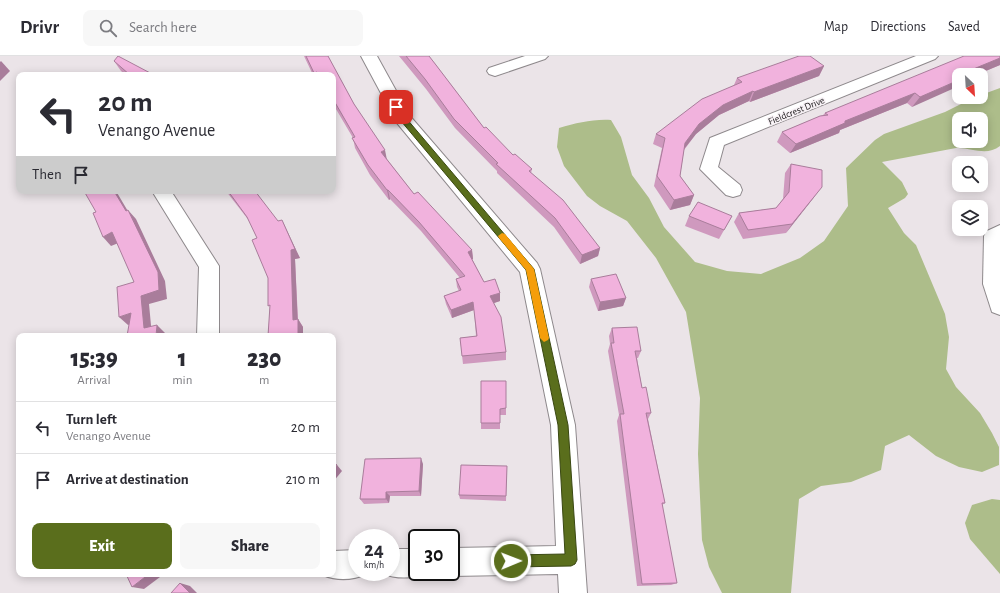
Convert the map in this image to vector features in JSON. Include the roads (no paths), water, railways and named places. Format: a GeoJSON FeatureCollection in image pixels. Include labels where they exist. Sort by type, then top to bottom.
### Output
{"type":"FeatureCollection","features":[{"type":"Feature","properties":{"kind":"street"},"geometry":{"type":"LineString","coordinates":[[369,56],[403,119],[530,269],[563,425],[573,593]]}},
{"type":"Feature","properties":{"kind":"street"},"geometry":{"type":"LineString","coordinates":[[495,71],[540,56]]}},
{"type":"Feature","properties":{"kind":"street","name":"Fieldcrest Drive"},"geometry":{"type":"LineString","coordinates":[[733,190],[709,169],[716,142],[930,56]]}},
{"type":"Feature","properties":{"kind":"street"},"geometry":{"type":"LineString","coordinates":[[163,194],[209,266],[208,333]]}},
{"type":"Feature","properties":{"kind":"street"},"geometry":{"type":"LineString","coordinates":[[1000,232],[994,236],[994,284],[1000,306]]}},
{"type":"Feature","properties":{"kind":"street"},"geometry":{"type":"LineString","coordinates":[[460,562],[571,560]]}},
{"type":"Feature","properties":{"kind":"street"},"geometry":{"type":"LineString","coordinates":[[336,565],[348,564]]}}]}
